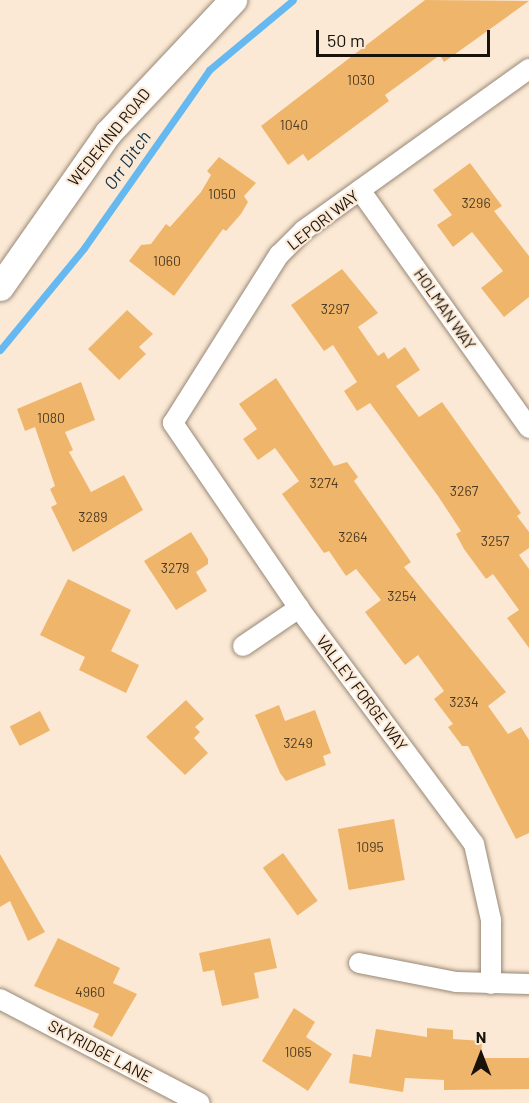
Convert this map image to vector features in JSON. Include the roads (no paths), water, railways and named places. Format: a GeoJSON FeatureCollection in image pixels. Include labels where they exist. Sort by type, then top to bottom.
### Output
{"type":"FeatureCollection","features":[{"type":"Feature","properties":{"kind":"street","name":"WEDEKIND ROAD"},"geometry":{"type":"LineString","coordinates":[[0,286],[108,133],[233,0]]}},
{"type":"Feature","properties":{"kind":"street","name":"LEPORI WAY"},"geometry":{"type":"LineString","coordinates":[[173,423],[279,255],[360,190],[529,69]]}},
{"type":"Feature","properties":{"kind":"street","name":"HOLMAN WAY"},"geometry":{"type":"LineString","coordinates":[[360,190],[529,428]]}},
{"type":"Feature","properties":{"kind":"street","name":"VALLEY FORGE WAY"},"geometry":{"type":"LineString","coordinates":[[173,423],[299,608],[474,844],[490,911],[491,984]]}},
{"type":"Feature","properties":{"kind":"street"},"geometry":{"type":"LineString","coordinates":[[243,646],[299,608]]}},
{"type":"Feature","properties":{"kind":"street"},"geometry":{"type":"LineString","coordinates":[[359,963],[405,975],[491,984],[529,984]]}},
{"type":"Feature","properties":{"kind":"street","name":"SKYRIDGE LANE"},"geometry":{"type":"LineString","coordinates":[[0,999],[200,1103]]}},
{"type":"Feature","properties":{"kind":"waterway","name":"Orr Ditch"},"geometry":{"type":"LineString","coordinates":[[0,350],[84,248],[209,70],[293,0]]}}]}
